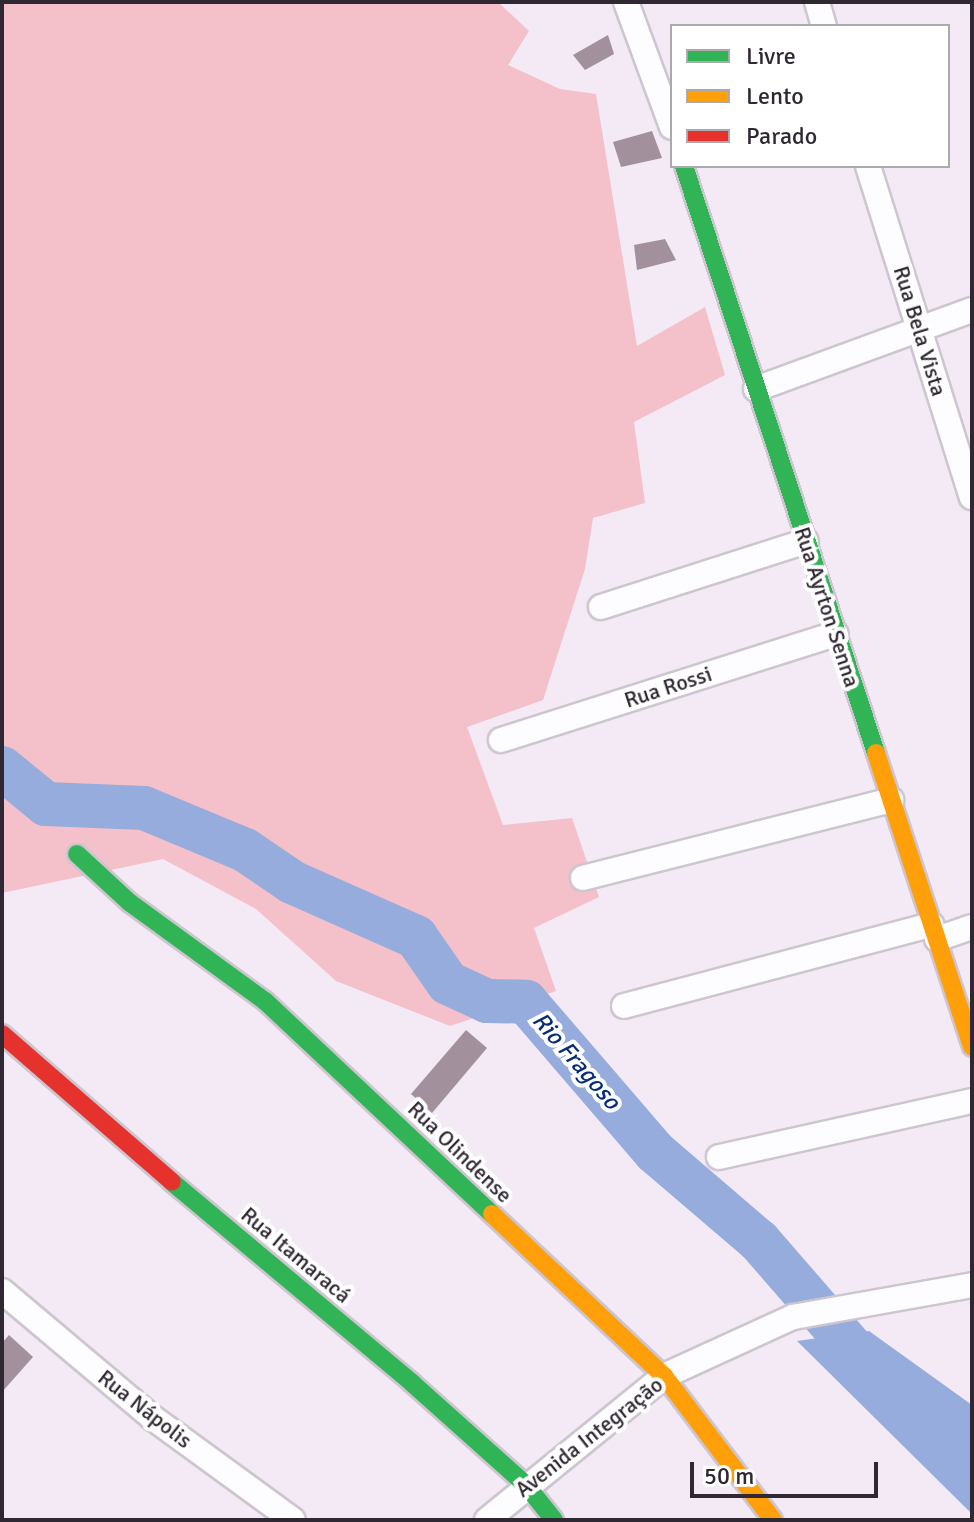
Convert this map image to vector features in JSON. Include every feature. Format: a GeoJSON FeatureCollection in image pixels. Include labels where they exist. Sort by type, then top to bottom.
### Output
{"type":"FeatureCollection","features":[{"type":"Feature","properties":{"kind":"street"},"geometry":{"type":"LineString","coordinates":[[626,2],[670,122]]}},
{"type":"Feature","properties":{"kind":"street"},"geometry":{"type":"LineString","coordinates":[[817,2],[823,24]]}},
{"type":"Feature","properties":{"kind":"street","name":"Rua Ayrton Senna"},"geometry":{"type":"LineString","coordinates":[[685,168],[972,1047]]}},
{"type":"Feature","properties":{"kind":"street","name":"Rua Bela Vista"},"geometry":{"type":"LineString","coordinates":[[869,168],[972,497]]}},
{"type":"Feature","properties":{"kind":"street"},"geometry":{"type":"LineString","coordinates":[[756,389],[972,310]]}},
{"type":"Feature","properties":{"kind":"street"},"geometry":{"type":"LineString","coordinates":[[601,607],[806,541]]}},
{"type":"Feature","properties":{"kind":"street","name":"Rua Rossi"},"geometry":{"type":"LineString","coordinates":[[501,740],[836,634]]}},
{"type":"Feature","properties":{"kind":"street"},"geometry":{"type":"LineString","coordinates":[[583,878],[891,800]]}},
{"type":"Feature","properties":{"kind":"street","name":"Rua Olindense"},"geometry":{"type":"LineString","coordinates":[[77,854],[129,902],[265,1001],[664,1376],[773,1520]]}},
{"type":"Feature","properties":{"kind":"street"},"geometry":{"type":"LineString","coordinates":[[624,1006],[934,932],[972,927]]}},
{"type":"Feature","properties":{"kind":"street","name":"Rua Itamaracá"},"geometry":{"type":"LineString","coordinates":[[2,1034],[67,1095],[412,1383],[526,1485],[554,1520]]}},
{"type":"Feature","properties":{"kind":"street"},"geometry":{"type":"LineString","coordinates":[[719,1157],[972,1101]]}},
{"type":"Feature","properties":{"kind":"street","name":"Avenida Integração"},"geometry":{"type":"LineString","coordinates":[[487,1520],[526,1485],[664,1376],[793,1317],[843,1304],[972,1285]]}},
{"type":"Feature","properties":{"kind":"street","name":"Rua Nápolis"},"geometry":{"type":"LineString","coordinates":[[2,1291],[153,1418],[293,1520]]}},
{"type":"Feature","properties":{"kind":"shaded area"},"geometry":{"type":"Polygon","coordinates":[[[2,2],[498,2],[529,31],[508,65],[560,89],[596,94],[637,346],[705,307],[725,375],[634,422],[645,503],[593,518],[585,569],[543,700],[467,727],[503,825],[572,818],[599,897],[534,928],[556,991],[450,1026],[336,981],[256,909],[163,859],[2,893],[2,2]]]}},
{"type":"Feature","properties":{"kind":"water"},"geometry":{"type":"Polygon","coordinates":[[[869,1331],[972,1405],[972,1514],[797,1341],[869,1331]]]}},
{"type":"Feature","properties":{"kind":"building"},"geometry":{"type":"Polygon","coordinates":[[[608,35],[614,54],[585,70],[573,55],[608,35]]]}},
{"type":"Feature","properties":{"kind":"building"},"geometry":{"type":"Polygon","coordinates":[[[652,131],[662,158],[621,167],[613,142],[652,131]]]}},
{"type":"Feature","properties":{"kind":"building"},"geometry":{"type":"Polygon","coordinates":[[[665,239],[676,260],[637,270],[634,245],[665,239]]]}},
{"type":"Feature","properties":{"kind":"building"},"geometry":{"type":"Polygon","coordinates":[[[466,1030],[487,1048],[432,1113],[411,1094],[466,1030]]]}},
{"type":"Feature","properties":{"kind":"building"},"geometry":{"type":"Polygon","coordinates":[[[9,1335],[33,1357],[2,1392],[2,1343],[9,1335]]]}},
{"type":"Feature","properties":{"kind":"waterway","name":"Rio Fragoso"},"geometry":{"type":"LineString","coordinates":[[2,768],[46,804],[144,808],[245,850],[292,882],[416,937],[448,983],[487,1001],[526,1002],[655,1152],[759,1241],[880,1380]]}},
{"type":"Feature","properties":{"kind":"traffic: fast"},"geometry":{"type":"LineString","coordinates":[[685,168],[876,753]]}},
{"type":"Feature","properties":{"kind":"traffic: fast"},"geometry":{"type":"LineString","coordinates":[[77,854],[129,902],[265,1001],[492,1214]]}},
{"type":"Feature","properties":{"kind":"traffic: fast"},"geometry":{"type":"LineString","coordinates":[[172,1182],[412,1383],[526,1485],[554,1520]]}},
{"type":"Feature","properties":{"kind":"traffic: slow"},"geometry":{"type":"LineString","coordinates":[[876,753],[972,1047]]}},
{"type":"Feature","properties":{"kind":"traffic: slow"},"geometry":{"type":"LineString","coordinates":[[492,1214],[664,1376],[773,1520]]}},
{"type":"Feature","properties":{"kind":"traffic: jam"},"geometry":{"type":"LineString","coordinates":[[2,1034],[172,1182]]}}]}
